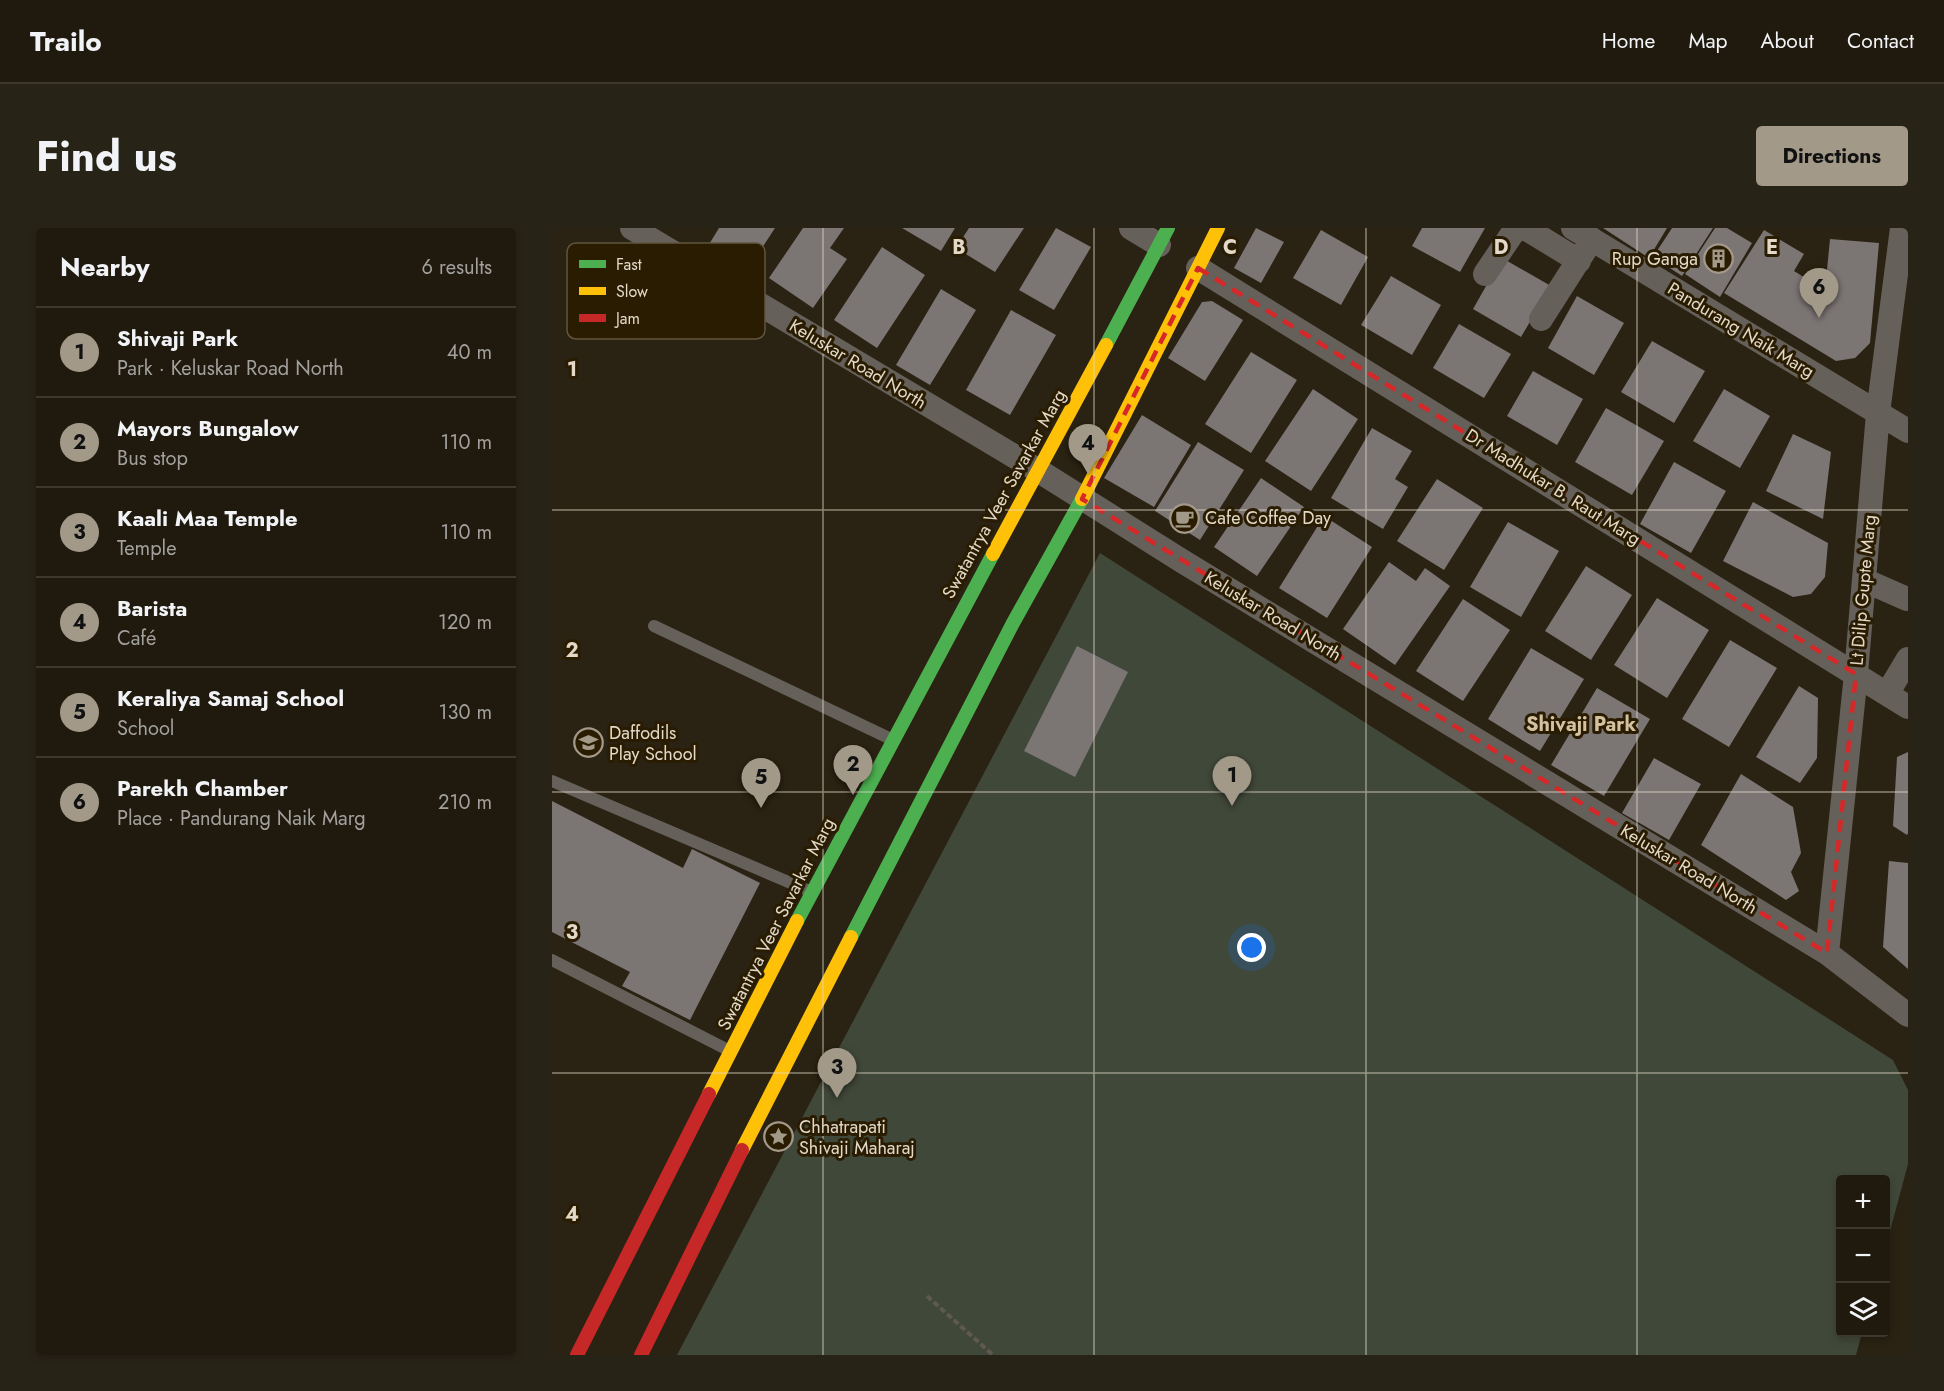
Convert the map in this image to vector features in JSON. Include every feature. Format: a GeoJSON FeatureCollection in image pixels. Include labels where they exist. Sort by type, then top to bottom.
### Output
{"type":"FeatureCollection","features":[{"type":"Feature","properties":{"kind":"main road"},"geometry":{"type":"LineString","coordinates":[[641,1355],[768,1097],[1013,623],[1082,500],[1218,228]]}},
{"type":"Feature","properties":{"kind":"main road","name":"Swatantrya Veer Savarkar Marg"},"geometry":{"type":"LineString","coordinates":[[577,1355],[730,1051],[892,739],[1039,471],[1163,236]]}},
{"type":"Feature","properties":{"kind":"street","name":"Keluskar Road North"},"geometry":{"type":"LineString","coordinates":[[632,228],[657,243]]}},
{"type":"Feature","properties":{"kind":"street"},"geometry":{"type":"LineString","coordinates":[[1131,228],[1163,236]]}},
{"type":"Feature","properties":{"kind":"street"},"geometry":{"type":"LineString","coordinates":[[1485,274],[1516,228]]}},
{"type":"Feature","properties":{"kind":"street"},"geometry":{"type":"LineString","coordinates":[[1525,228],[1579,261]]}},
{"type":"Feature","properties":{"kind":"street","name":"Lt Dilip Gupte Marg"},"geometry":{"type":"LineString","coordinates":[[1827,953],[1856,674],[1878,413],[1902,228]]}},
{"type":"Feature","properties":{"kind":"street"},"geometry":{"type":"LineString","coordinates":[[1541,319],[1579,261],[1583,234]]}},
{"type":"Feature","properties":{"kind":"street","name":"Pandurang Naik Marg"},"geometry":{"type":"LineString","coordinates":[[1583,234],[1908,431]]}},
{"type":"Feature","properties":{"kind":"street","name":"Dr Madhukar B. Raut Marg"},"geometry":{"type":"LineString","coordinates":[[1198,268],[1908,707]]}},
{"type":"Feature","properties":{"kind":"street","name":"Keluskar Road North"},"geometry":{"type":"LineString","coordinates":[[765,307],[1039,471],[1082,500],[1827,953],[1908,1015]]}},
{"type":"Feature","properties":{"kind":"street"},"geometry":{"type":"LineString","coordinates":[[1864,580],[1907,599]]}},
{"type":"Feature","properties":{"kind":"street"},"geometry":{"type":"LineString","coordinates":[[1887,694],[1908,659]]}},
{"type":"Feature","properties":{"kind":"lane"},"geometry":{"type":"LineString","coordinates":[[654,626],[892,739]]}},
{"type":"Feature","properties":{"kind":"lane"},"geometry":{"type":"LineString","coordinates":[[552,781],[813,892]]}},
{"type":"Feature","properties":{"kind":"lane"},"geometry":{"type":"LineString","coordinates":[[552,960],[730,1051]]}},
{"type":"Feature","properties":{"kind":"path"},"geometry":{"type":"LineString","coordinates":[[927,1296],[993,1355]]}},
{"type":"Feature","properties":{"kind":"highlighted area"},"geometry":{"type":"Polygon","coordinates":[[[1198,268],[1856,674],[1827,953],[1082,499],[1198,268]]]}},
{"type":"Feature","properties":{"kind":"green space"},"geometry":{"type":"Polygon","coordinates":[[[1100,553],[1893,1060],[1908,1090],[1908,1164],[1890,1231],[1890,1175],[1836,1175],[1836,1337],[1861,1337],[1856,1355],[677,1355],[1100,553]]]}},
{"type":"Feature","properties":{"kind":"building"},"geometry":{"type":"Polygon","coordinates":[[[719,228],[775,228],[765,243],[710,243],[719,228]]]}},
{"type":"Feature","properties":{"kind":"building"},"geometry":{"type":"Polygon","coordinates":[[[803,228],[844,228],[830,248],[847,259],[813,308],[769,278],[803,228]]]}},
{"type":"Feature","properties":{"kind":"building"},"geometry":{"type":"Polygon","coordinates":[[[902,228],[955,228],[941,251],[902,228]]]}},
{"type":"Feature","properties":{"kind":"building"},"geometry":{"type":"Polygon","coordinates":[[[969,228],[1024,228],[995,272],[956,248],[969,228]]]}},
{"type":"Feature","properties":{"kind":"building"},"geometry":{"type":"Polygon","coordinates":[[[1056,228],[1091,247],[1054,310],[1019,290],[1056,228]]]}},
{"type":"Feature","properties":{"kind":"building"},"geometry":{"type":"Polygon","coordinates":[[[1256,228],[1284,242],[1261,283],[1234,268],[1256,228]]]}},
{"type":"Feature","properties":{"kind":"building"},"geometry":{"type":"Polygon","coordinates":[[[1422,228],[1485,228],[1460,272],[1412,246],[1422,228]]]}},
{"type":"Feature","properties":{"kind":"building"},"geometry":{"type":"Polygon","coordinates":[[[1603,228],[1667,228],[1649,258],[1603,228]]]}},
{"type":"Feature","properties":{"kind":"building"},"geometry":{"type":"Polygon","coordinates":[[[1672,228],[1713,228],[1682,276],[1653,257],[1672,228]]]}},
{"type":"Feature","properties":{"kind":"building","name":"Rup Ganga"},"geometry":{"type":"Polygon","coordinates":[[[1715,228],[1727,228],[1752,243],[1720,297],[1685,274],[1715,228]]]}},
{"type":"Feature","properties":{"kind":"building"},"geometry":{"type":"Polygon","coordinates":[[[1321,230],[1368,257],[1341,305],[1293,278],[1321,230]]]}},
{"type":"Feature","properties":{"kind":"building"},"geometry":{"type":"Polygon","coordinates":[[[1764,230],[1804,254],[1794,271],[1825,290],[1830,239],[1879,243],[1870,343],[1855,358],[1836,361],[1724,293],[1764,230]]]}},
{"type":"Feature","properties":{"kind":"building"},"geometry":{"type":"Polygon","coordinates":[[[882,247],[925,275],[877,348],[834,320],[882,247]]]}},
{"type":"Feature","properties":{"kind":"building"},"geometry":{"type":"Polygon","coordinates":[[[1502,258],[1551,286],[1521,337],[1473,309],[1502,258]]]}},
{"type":"Feature","properties":{"kind":"building"},"geometry":{"type":"Polygon","coordinates":[[[1391,276],[1441,305],[1412,355],[1361,325],[1391,276]]]}},
{"type":"Feature","properties":{"kind":"building"},"geometry":{"type":"Polygon","coordinates":[[[941,289],[976,310],[930,385],[896,365],[941,289]]]}},
{"type":"Feature","properties":{"kind":"building"},"geometry":{"type":"Polygon","coordinates":[[[1577,296],[1624,323],[1594,375],[1548,348],[1577,296]]]}},
{"type":"Feature","properties":{"kind":"building"},"geometry":{"type":"Polygon","coordinates":[[[1212,301],[1243,320],[1205,381],[1168,358],[1202,302],[1212,301]]]}},
{"type":"Feature","properties":{"kind":"building"},"geometry":{"type":"Polygon","coordinates":[[[1011,310],[1056,335],[1010,415],[966,390],[1011,310]]]}},
{"type":"Feature","properties":{"kind":"building"},"geometry":{"type":"Polygon","coordinates":[[[1459,324],[1511,354],[1484,398],[1433,368],[1459,324]]]}},
{"type":"Feature","properties":{"kind":"building"},"geometry":{"type":"Polygon","coordinates":[[[1652,341],[1705,371],[1674,423],[1621,392],[1652,341]]]}},
{"type":"Feature","properties":{"kind":"building"},"geometry":{"type":"Polygon","coordinates":[[[1251,352],[1297,380],[1251,453],[1205,424],[1251,352]]]}},
{"type":"Feature","properties":{"kind":"building"},"geometry":{"type":"Polygon","coordinates":[[[1533,371],[1583,399],[1557,445],[1507,416],[1533,371]]]}},
{"type":"Feature","properties":{"kind":"building"},"geometry":{"type":"Polygon","coordinates":[[[1313,389],[1358,419],[1311,491],[1265,461],[1313,389]]]}},
{"type":"Feature","properties":{"kind":"building"},"geometry":{"type":"Polygon","coordinates":[[[1724,389],[1770,416],[1740,468],[1693,441],[1724,389]]]}},
{"type":"Feature","properties":{"kind":"building"},"geometry":{"type":"Polygon","coordinates":[[[1606,408],[1664,441],[1632,495],[1575,462],[1606,408]]]}},
{"type":"Feature","properties":{"kind":"building"},"geometry":{"type":"Polygon","coordinates":[[[1142,415],[1191,445],[1154,507],[1104,478],[1142,415]]]}},
{"type":"Feature","properties":{"kind":"building"},"geometry":{"type":"Polygon","coordinates":[[[1372,428],[1412,451],[1395,479],[1408,487],[1383,529],[1331,498],[1372,428]]]}},
{"type":"Feature","properties":{"kind":"building"},"geometry":{"type":"Polygon","coordinates":[[[1793,434],[1831,452],[1823,519],[1766,491],[1793,434]]]}},
{"type":"Feature","properties":{"kind":"building"},"geometry":{"type":"Polygon","coordinates":[[[1198,442],[1244,470],[1200,540],[1155,511],[1198,442]]]}},
{"type":"Feature","properties":{"kind":"building"},"geometry":{"type":"Polygon","coordinates":[[[1674,462],[1726,491],[1691,553],[1640,524],[1674,462]]]}},
{"type":"Feature","properties":{"kind":"building"},"geometry":{"type":"Polygon","coordinates":[[[1261,478],[1304,507],[1257,576],[1214,547],[1261,478]]]}},
{"type":"Feature","properties":{"kind":"building"},"geometry":{"type":"Polygon","coordinates":[[[1437,479],[1483,508],[1444,570],[1397,541],[1437,479]]]}},
{"type":"Feature","properties":{"kind":"building"},"geometry":{"type":"Polygon","coordinates":[[[1753,502],[1828,543],[1825,577],[1811,594],[1793,597],[1723,561],[1753,502]]]}},
{"type":"Feature","properties":{"kind":"building"},"geometry":{"type":"Polygon","coordinates":[[[1324,516],[1372,547],[1327,618],[1279,588],[1324,516]]]}},
{"type":"Feature","properties":{"kind":"building"},"geometry":{"type":"Polygon","coordinates":[[[1508,522],[1559,551],[1521,617],[1470,587],[1508,522]]]}},
{"type":"Feature","properties":{"kind":"building"},"geometry":{"type":"Polygon","coordinates":[[[1389,562],[1416,581],[1425,568],[1450,586],[1395,665],[1343,629],[1389,562]]]}},
{"type":"Feature","properties":{"kind":"building"},"geometry":{"type":"Polygon","coordinates":[[[1586,566],[1632,595],[1591,660],[1545,631],[1586,566]]]}},
{"type":"Feature","properties":{"kind":"building"},"geometry":{"type":"Polygon","coordinates":[[[1657,598],[1709,630],[1667,698],[1614,665],[1657,598]]]}},
{"type":"Feature","properties":{"kind":"building"},"geometry":{"type":"Polygon","coordinates":[[[1463,599],[1510,630],[1463,701],[1416,671],[1463,599]]]}},
{"type":"Feature","properties":{"kind":"building"},"geometry":{"type":"Polygon","coordinates":[[[1730,640],[1777,668],[1729,747],[1682,719],[1730,640]]]}},
{"type":"Feature","properties":{"kind":"building"},"geometry":{"type":"Polygon","coordinates":[[[1077,646],[1128,672],[1075,777],[1024,751],[1077,646]]]}},
{"type":"Feature","properties":{"kind":"building"},"geometry":{"type":"Polygon","coordinates":[[[1531,648],[1584,679],[1540,751],[1488,719],[1531,648]]]}},
{"type":"Feature","properties":{"kind":"building"},"geometry":{"type":"Polygon","coordinates":[[[1799,686],[1818,698],[1817,758],[1800,783],[1756,757],[1799,686]]]}},
{"type":"Feature","properties":{"kind":"building"},"geometry":{"type":"Polygon","coordinates":[[[1597,688],[1650,719],[1604,796],[1551,765],[1597,688]]]}},
{"type":"Feature","properties":{"kind":"building"},"geometry":{"type":"Polygon","coordinates":[[[1908,752],[1907,835],[1893,826],[1897,757],[1908,752]]]}},
{"type":"Feature","properties":{"kind":"building"},"geometry":{"type":"Polygon","coordinates":[[[1654,758],[1701,784],[1669,840],[1622,813],[1654,758]]]}},
{"type":"Feature","properties":{"kind":"building"},"geometry":{"type":"Polygon","coordinates":[[[1741,774],[1793,807],[1801,853],[1791,872],[1799,891],[1786,900],[1701,845],[1741,774]]]}},
{"type":"Feature","properties":{"kind":"building"},"geometry":{"type":"Polygon","coordinates":[[[552,801],[683,868],[692,849],[760,883],[690,1020],[622,986],[630,972],[552,932],[552,801]]]}},
{"type":"Feature","properties":{"kind":"building"},"geometry":{"type":"Polygon","coordinates":[[[1889,861],[1908,863],[1908,969],[1883,947],[1889,861]]]}},
{"type":"Feature","properties":{"kind":"traffic: fast"},"geometry":{"type":"LineString","coordinates":[[1106,345],[1168,228]]}},
{"type":"Feature","properties":{"kind":"traffic: fast"},"geometry":{"type":"LineString","coordinates":[[851,937],[1013,623],[1082,499]]}},
{"type":"Feature","properties":{"kind":"traffic: fast"},"geometry":{"type":"LineString","coordinates":[[797,921],[993,554]]}},
{"type":"Feature","properties":{"kind":"traffic: slow"},"geometry":{"type":"LineString","coordinates":[[1082,499],[1218,228]]}},
{"type":"Feature","properties":{"kind":"traffic: slow"},"geometry":{"type":"LineString","coordinates":[[993,554],[1106,345]]}},
{"type":"Feature","properties":{"kind":"traffic: slow"},"geometry":{"type":"LineString","coordinates":[[709,1094],[797,921]]}},
{"type":"Feature","properties":{"kind":"traffic: slow"},"geometry":{"type":"LineString","coordinates":[[742,1150],[851,937]]}},
{"type":"Feature","properties":{"kind":"traffic: jam"},"geometry":{"type":"LineString","coordinates":[[577,1355],[709,1094]]}},
{"type":"Feature","properties":{"kind":"traffic: jam"},"geometry":{"type":"LineString","coordinates":[[641,1355],[742,1150]]}},
{"type":"Feature","properties":{"kind":"place","name":"Rup Ganga"},"geometry":{"type":"Point","coordinates":[1719,259]}},
{"type":"Feature","properties":{"kind":"place","name":"Parekh Chamber"},"geometry":{"type":"Point","coordinates":[1819,318]}},
{"type":"Feature","properties":{"kind":"place","name":"Barista"},"geometry":{"type":"Point","coordinates":[1088,474]}},
{"type":"Feature","properties":{"kind":"place","name":"Cafe Coffee Day"},"geometry":{"type":"Point","coordinates":[1184,518]}},
{"type":"Feature","properties":{"kind":"place","name":"Daffodils Play School"},"geometry":{"type":"Point","coordinates":[588,743]}},
{"type":"Feature","properties":{"kind":"place","name":"Mayors Bungalow"},"geometry":{"type":"Point","coordinates":[853,795]}},
{"type":"Feature","properties":{"kind":"place","name":"Shivaji Park"},"geometry":{"type":"Point","coordinates":[1232,806]}},
{"type":"Feature","properties":{"kind":"place","name":"Keraliya Samaj School"},"geometry":{"type":"Point","coordinates":[761,808]}},
{"type":"Feature","properties":{"kind":"place","name":"Kaali Maa Temple"},"geometry":{"type":"Point","coordinates":[837,1098]}},
{"type":"Feature","properties":{"kind":"place","name":"Chhatrapati Shivaji Maharaj"},"geometry":{"type":"Point","coordinates":[778,1137]}},
{"type":"Feature","properties":{"kind":"district","name":"Shivaji Park"},"geometry":{"type":"Point","coordinates":[1581,724]}}]}
